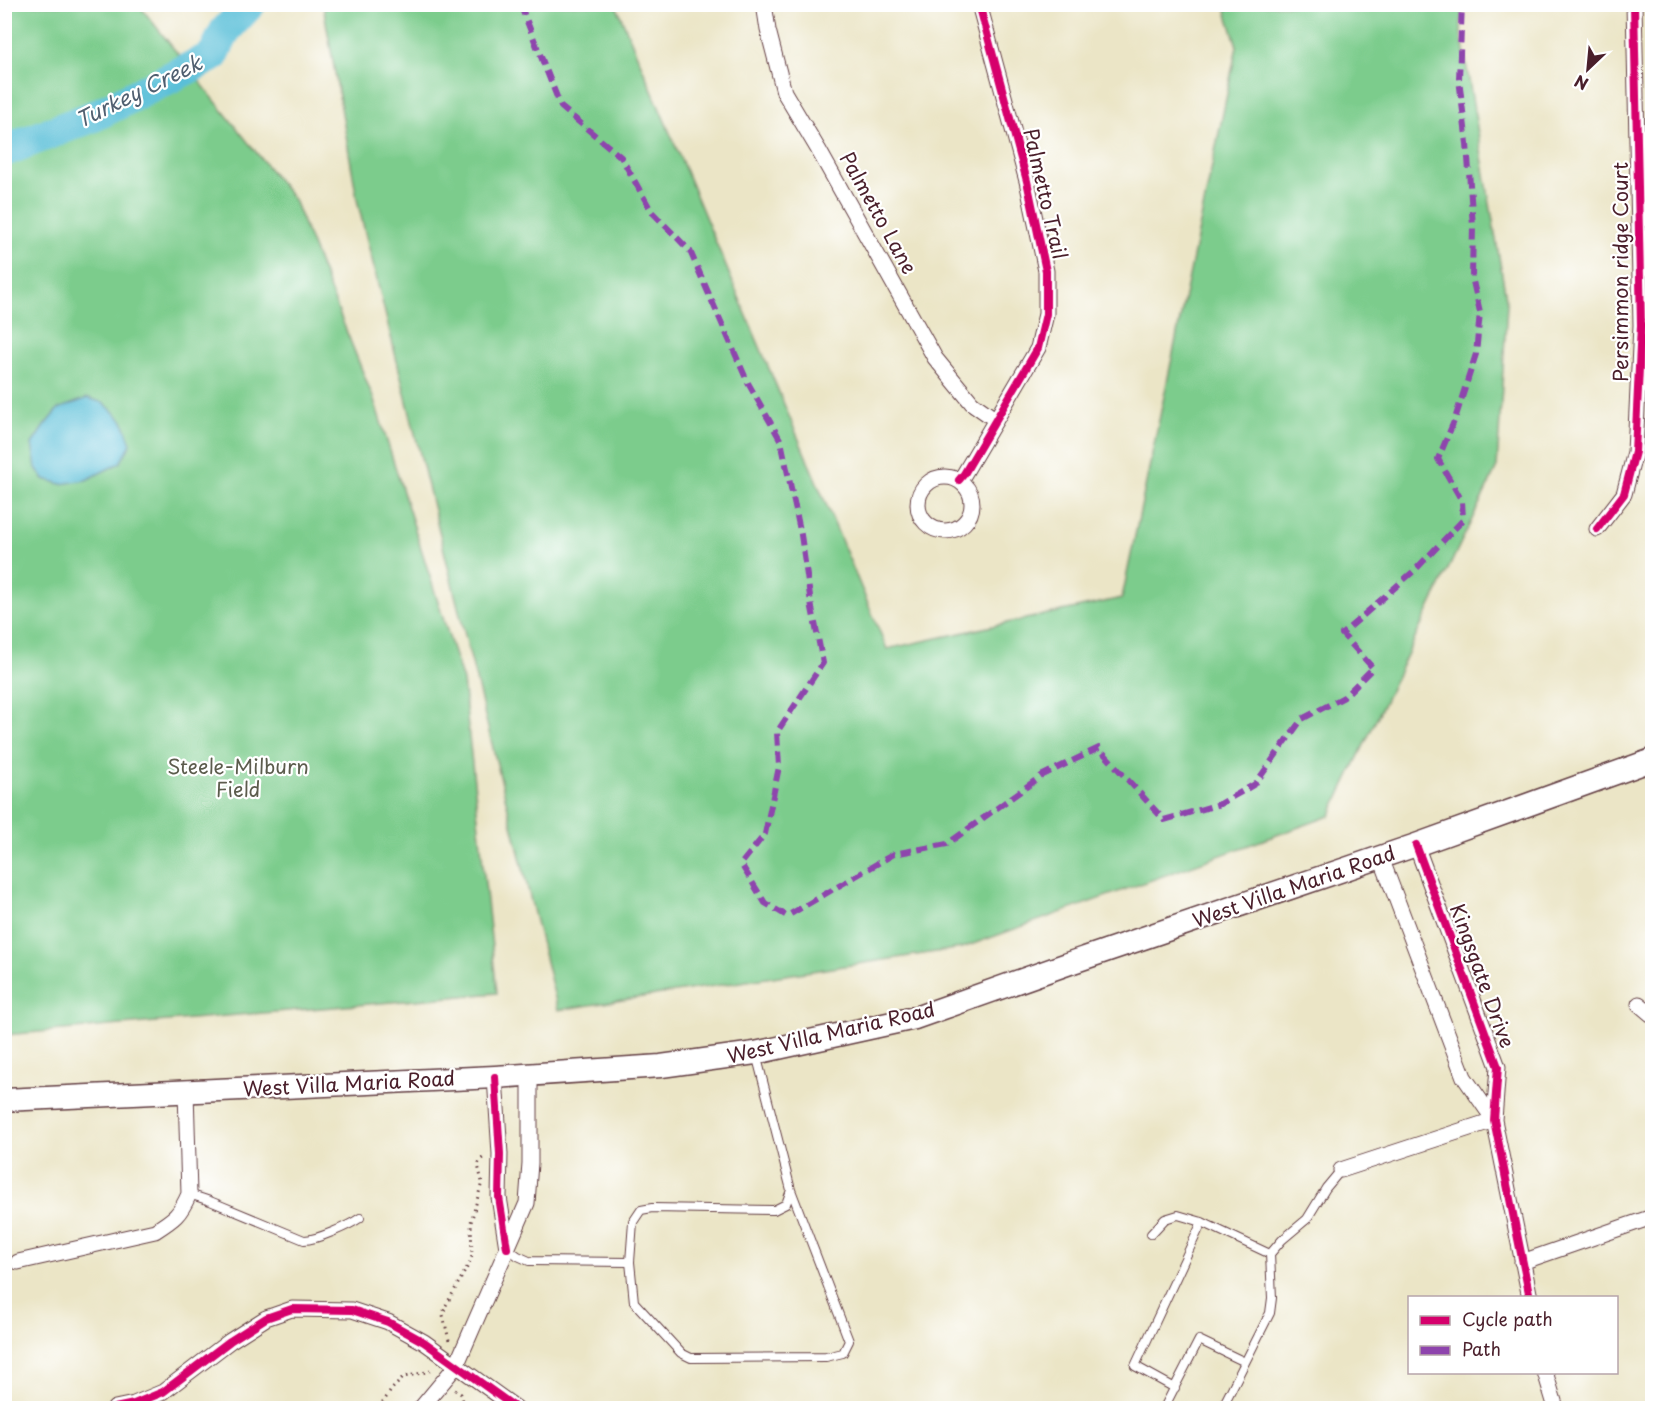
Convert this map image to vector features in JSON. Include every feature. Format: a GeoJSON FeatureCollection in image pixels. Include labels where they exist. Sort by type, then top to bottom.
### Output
{"type":"FeatureCollection","features":[{"type":"Feature","properties":{"kind":"main road","name":"West Villa Maria Road"},"geometry":{"type":"LineString","coordinates":[[4,1100],[530,1075],[661,1066],[755,1053],[915,1018],[1072,962],[1381,858],[1653,760]]}},
{"type":"Feature","properties":{"kind":"street","name":"Palmetto Lane"},"geometry":{"type":"LineString","coordinates":[[764,4],[768,30],[784,92],[935,358],[972,403],[996,420]]}},
{"type":"Feature","properties":{"kind":"street","name":"Palmetto Trail"},"geometry":{"type":"LineString","coordinates":[[959,480],[1038,348],[1046,314],[1046,272],[1027,181],[979,4]]}},
{"type":"Feature","properties":{"kind":"street","name":"Persimmon ridge Court"},"geometry":{"type":"LineString","coordinates":[[1597,529],[1624,494],[1635,452],[1641,325],[1634,4]]}},
{"type":"Feature","properties":{"kind":"street","name":"Kingsgate Drive"},"geometry":{"type":"LineString","coordinates":[[1416,845],[1498,1067],[1494,1120],[1530,1296]]}},
{"type":"Feature","properties":{"kind":"street","name":"Kingsgate Drive"},"geometry":{"type":"LineString","coordinates":[[1381,858],[1464,1077],[1494,1120]]}},
{"type":"Feature","properties":{"kind":"street"},"geometry":{"type":"LineString","coordinates":[[1639,1004],[1653,1014]]}},
{"type":"Feature","properties":{"kind":"street"},"geometry":{"type":"LineString","coordinates":[[421,1408],[456,1366],[527,1203],[530,1163],[530,1075]]}},
{"type":"Feature","properties":{"kind":"street"},"geometry":{"type":"LineString","coordinates":[[495,1077],[500,1154],[499,1197],[507,1248]]}},
{"type":"Feature","properties":{"kind":"street"},"geometry":{"type":"LineString","coordinates":[[18,1262],[155,1231],[173,1219],[182,1209],[189,1194],[186,1091]]}},
{"type":"Feature","properties":{"kind":"street"},"geometry":{"type":"LineString","coordinates":[[1341,1170],[1494,1120]]}},
{"type":"Feature","properties":{"kind":"street"},"geometry":{"type":"LineString","coordinates":[[1522,1262],[1653,1217]]}},
{"type":"Feature","properties":{"kind":"street"},"geometry":{"type":"LineString","coordinates":[[115,1408],[134,1404],[163,1392],[230,1341],[266,1318],[292,1308],[352,1310],[388,1322],[424,1342],[516,1408]]}},
{"type":"Feature","properties":{"kind":"street"},"geometry":{"type":"LineString","coordinates":[[1546,1374],[1556,1408]]}},
{"type":"Feature","properties":{"kind":"lane"},"geometry":{"type":"LineString","coordinates":[[755,1053],[791,1190],[849,1341],[843,1353],[826,1357],[691,1358],[681,1353],[634,1302],[630,1262],[633,1222],[641,1210],[652,1208],[774,1210],[786,1204],[791,1190]]}},
{"type":"Feature","properties":{"kind":"lane"},"geometry":{"type":"LineString","coordinates":[[1222,1408],[1270,1313],[1272,1298],[1270,1254],[1282,1240],[1307,1219],[1326,1188],[1341,1170]]}},
{"type":"Feature","properties":{"kind":"lane"},"geometry":{"type":"LineString","coordinates":[[189,1194],[304,1240],[317,1238],[350,1225],[360,1218]]}},
{"type":"Feature","properties":{"kind":"lane"},"geometry":{"type":"LineString","coordinates":[[1151,1234],[1165,1219],[1178,1215],[1202,1222],[1270,1254]]}},
{"type":"Feature","properties":{"kind":"lane"},"geometry":{"type":"LineString","coordinates":[[1174,1388],[1134,1366],[1202,1222]]}},
{"type":"Feature","properties":{"kind":"lane"},"geometry":{"type":"LineString","coordinates":[[507,1248],[529,1261],[630,1262]]}},
{"type":"Feature","properties":{"kind":"lane"},"geometry":{"type":"LineString","coordinates":[[1164,1408],[1199,1340],[1245,1362]]}},
{"type":"Feature","properties":{"kind":"path"},"geometry":{"type":"LineString","coordinates":[[379,1408],[392,1389],[404,1377],[429,1372],[449,1339],[443,1315],[471,1256],[471,1222],[482,1182],[478,1165],[484,1157],[500,1154]]}},
{"type":"Feature","properties":{"kind":"green space","name":"Steele-Milburn Field"},"geometry":{"type":"Polygon","coordinates":[[[5,5],[139,5],[294,200],[374,400],[463,681],[497,993],[5,1035],[5,5]]]}},
{"type":"Feature","properties":{"kind":"green space"},"geometry":{"type":"Polygon","coordinates":[[[323,5],[616,5],[887,649],[1122,598],[1237,46],[1224,5],[1462,5],[1461,33],[1507,304],[1497,467],[1330,816],[962,948],[558,1010],[358,204],[323,5]]]}},
{"type":"Feature","properties":{"kind":"water"},"geometry":{"type":"Polygon","coordinates":[[[88,398],[104,403],[123,421],[131,444],[120,463],[86,480],[61,484],[44,479],[36,468],[32,444],[58,409],[88,398]]]}},
{"type":"Feature","properties":{"kind":"waterway","name":"Turkey Creek"},"geometry":{"type":"LineString","coordinates":[[4,151],[94,116],[213,56],[225,31],[250,4]]}},
{"type":"Feature","properties":{"kind":"marked path"},"geometry":{"type":"LineString","coordinates":[[520,4],[561,107],[621,157],[652,212],[690,251],[748,383],[781,441],[801,535],[823,663],[777,732],[779,767],[765,834],[741,864],[765,903],[787,916],[894,854],[947,844],[1043,775],[1099,748],[1164,820],[1220,804],[1255,784],[1302,719],[1344,697],[1373,668],[1342,634],[1415,570],[1463,520],[1462,501],[1438,459],[1455,419],[1476,354],[1480,312],[1472,277],[1473,226],[1467,144],[1459,79],[1462,4]]}},
{"type":"Feature","properties":{"kind":"cycle path"},"geometry":{"type":"LineString","coordinates":[[959,480],[1038,348],[1046,314],[1046,271],[1027,181],[979,4]]}},
{"type":"Feature","properties":{"kind":"cycle path"},"geometry":{"type":"LineString","coordinates":[[1597,529],[1624,494],[1635,452],[1641,325],[1634,4]]}},
{"type":"Feature","properties":{"kind":"cycle path"},"geometry":{"type":"LineString","coordinates":[[1416,845],[1498,1067],[1494,1120],[1530,1296]]}},
{"type":"Feature","properties":{"kind":"cycle path"},"geometry":{"type":"LineString","coordinates":[[495,1077],[500,1154],[499,1197],[507,1248]]}},
{"type":"Feature","properties":{"kind":"cycle path"},"geometry":{"type":"LineString","coordinates":[[115,1408],[134,1404],[163,1392],[230,1341],[266,1318],[292,1309],[352,1310],[388,1322],[424,1342],[516,1408]]}}]}
